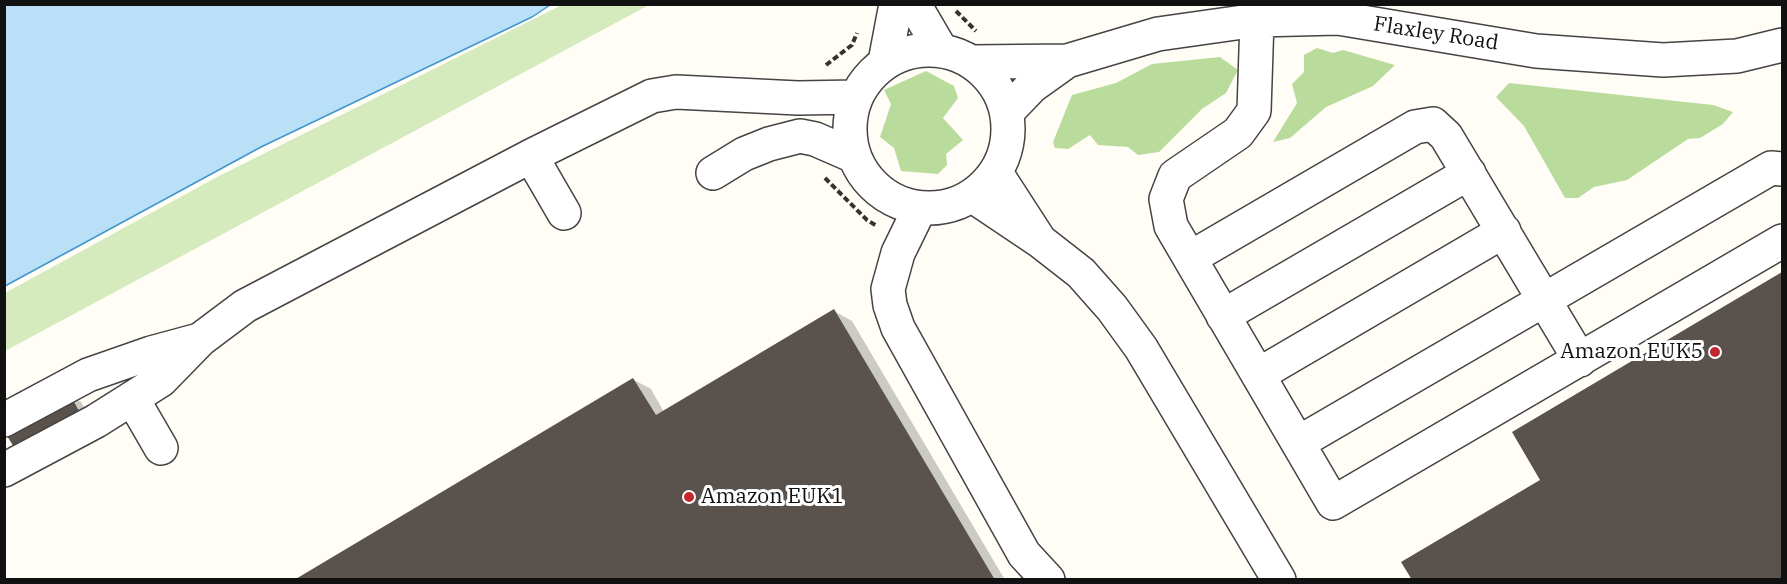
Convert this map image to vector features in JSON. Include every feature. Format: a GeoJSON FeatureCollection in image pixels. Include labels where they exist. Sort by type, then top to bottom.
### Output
{"type":"FeatureCollection","features":[{"type":"Feature","properties":{"kind":"street"},"geometry":{"type":"LineString","coordinates":[[885,62],[896,4]]}},
{"type":"Feature","properties":{"kind":"street"},"geometry":{"type":"LineString","coordinates":[[914,4],[941,50]]}},
{"type":"Feature","properties":{"kind":"street","name":"Flaxley Road"},"geometry":{"type":"LineString","coordinates":[[1067,61],[1158,34],[1257,20],[1338,18],[1536,51],[1663,60],[1737,56],[1782,45]]}},
{"type":"Feature","properties":{"kind":"street"},"geometry":{"type":"LineString","coordinates":[[1257,20],[1254,111],[1238,133],[1175,176],[1166,199],[1171,226],[1333,503],[1782,241]]}},
{"type":"Feature","properties":{"kind":"street"},"geometry":{"type":"LineString","coordinates":[[977,48],[989,75],[1000,92],[1007,111],[1009,133],[1005,153],[996,172],[973,196],[957,204],[939,208],[920,208],[899,202],[880,191],[864,176],[854,156],[850,136],[850,116],[856,97],[868,78],[885,62],[922,49],[958,54],[977,48],[1067,61]]}},
{"type":"Feature","properties":{"kind":"street","name":"Flaxley Road"},"geometry":{"type":"LineString","coordinates":[[1737,56],[1782,67]]}},
{"type":"Feature","properties":{"kind":"street"},"geometry":{"type":"LineString","coordinates":[[1007,111],[1032,86],[1067,61]]}},
{"type":"Feature","properties":{"kind":"street"},"geometry":{"type":"LineString","coordinates":[[4,470],[96,421],[161,380],[201,339],[245,306],[531,156],[651,96],[676,92],[798,98],[856,97]]}},
{"type":"Feature","properties":{"kind":"street"},"geometry":{"type":"LineString","coordinates":[[1190,258],[1415,127],[1433,124],[1446,136],[1580,360]]}},
{"type":"Feature","properties":{"kind":"street"},"geometry":{"type":"LineString","coordinates":[[713,173],[744,154],[769,144],[800,136],[854,156]]}},
{"type":"Feature","properties":{"kind":"street"},"geometry":{"type":"LineString","coordinates":[[531,156],[564,213]]}},
{"type":"Feature","properties":{"kind":"street"},"geometry":{"type":"LineString","coordinates":[[1298,443],[1771,168],[1782,169]]}},
{"type":"Feature","properties":{"kind":"street"},"geometry":{"type":"LineString","coordinates":[[996,172],[1040,241]]}},
{"type":"Feature","properties":{"kind":"street"},"geometry":{"type":"LineString","coordinates":[[1224,316],[1468,173]]}},
{"type":"Feature","properties":{"kind":"street"},"geometry":{"type":"LineString","coordinates":[[973,196],[1040,241],[1081,273],[1112,308],[1141,348],[1279,579]]}},
{"type":"Feature","properties":{"kind":"street"},"geometry":{"type":"LineString","coordinates":[[920,208],[898,253],[888,289],[890,305],[898,328],[1028,566],[1048,579]]}},
{"type":"Feature","properties":{"kind":"street"},"geometry":{"type":"LineString","coordinates":[[1258,375],[1504,231]]}},
{"type":"Feature","properties":{"kind":"street"},"geometry":{"type":"LineString","coordinates":[[4,420],[88,375],[151,353],[201,339]]}},
{"type":"Feature","properties":{"kind":"street"},"geometry":{"type":"LineString","coordinates":[[132,398],[161,448]]}},
{"type":"Feature","properties":{"kind":"path"},"geometry":{"type":"LineString","coordinates":[[952,4],[974,31],[977,48]]}},
{"type":"Feature","properties":{"kind":"path"},"geometry":{"type":"LineString","coordinates":[[821,67],[830,64],[852,45],[859,28]]}},
{"type":"Feature","properties":{"kind":"path"},"geometry":{"type":"LineString","coordinates":[[820,174],[867,220],[882,230]]}},
{"type":"Feature","properties":{"kind":"green space"},"geometry":{"type":"Polygon","coordinates":[[[562,5],[649,5],[5,351],[5,293],[217,177],[562,5]]]}},
{"type":"Feature","properties":{"kind":"green space"},"geometry":{"type":"Polygon","coordinates":[[[1317,48],[1333,53],[1343,50],[1395,65],[1373,86],[1326,107],[1290,138],[1273,142],[1297,103],[1292,84],[1304,72],[1304,55],[1317,48]]]}},
{"type":"Feature","properties":{"kind":"green space"},"geometry":{"type":"Polygon","coordinates":[[[1220,57],[1238,70],[1226,93],[1202,109],[1159,152],[1138,155],[1128,147],[1098,145],[1090,135],[1068,149],[1055,148],[1053,142],[1072,95],[1116,83],[1152,64],[1220,57]]]}},
{"type":"Feature","properties":{"kind":"green space"},"geometry":{"type":"Polygon","coordinates":[[[926,71],[954,86],[958,98],[943,118],[963,140],[946,154],[947,165],[938,174],[901,171],[894,148],[880,137],[891,104],[884,90],[926,71]]]}},
{"type":"Feature","properties":{"kind":"green space"},"geometry":{"type":"Polygon","coordinates":[[[1509,83],[1713,105],[1733,112],[1723,124],[1700,138],[1688,139],[1627,180],[1594,187],[1578,198],[1565,198],[1524,126],[1496,97],[1509,83]]]}},
{"type":"Feature","properties":{"kind":"water"},"geometry":{"type":"Polygon","coordinates":[[[5,4],[550,5],[532,17],[261,147],[5,286],[5,4]]]}},
{"type":"Feature","properties":{"kind":"building","name":"Amazon EUK5"},"geometry":{"type":"Polygon","coordinates":[[[1782,272],[1782,580],[1412,580],[1401,562],[1540,480],[1512,432],[1782,272]]]}},
{"type":"Feature","properties":{"kind":"building","name":"Amazon EUK1"},"geometry":{"type":"Polygon","coordinates":[[[834,309],[995,580],[294,580],[633,378],[656,415],[834,309]]]}},
{"type":"Feature","properties":{"kind":"building"},"geometry":{"type":"Polygon","coordinates":[[[69,393],[83,418],[17,452],[4,431],[69,393]]]}},
{"type":"Feature","properties":{"kind":"place","name":"Amazon EUK5"},"geometry":{"type":"Point","coordinates":[1715,352]}},
{"type":"Feature","properties":{"kind":"place","name":"Amazon EUK1"},"geometry":{"type":"Point","coordinates":[689,497]}}]}
